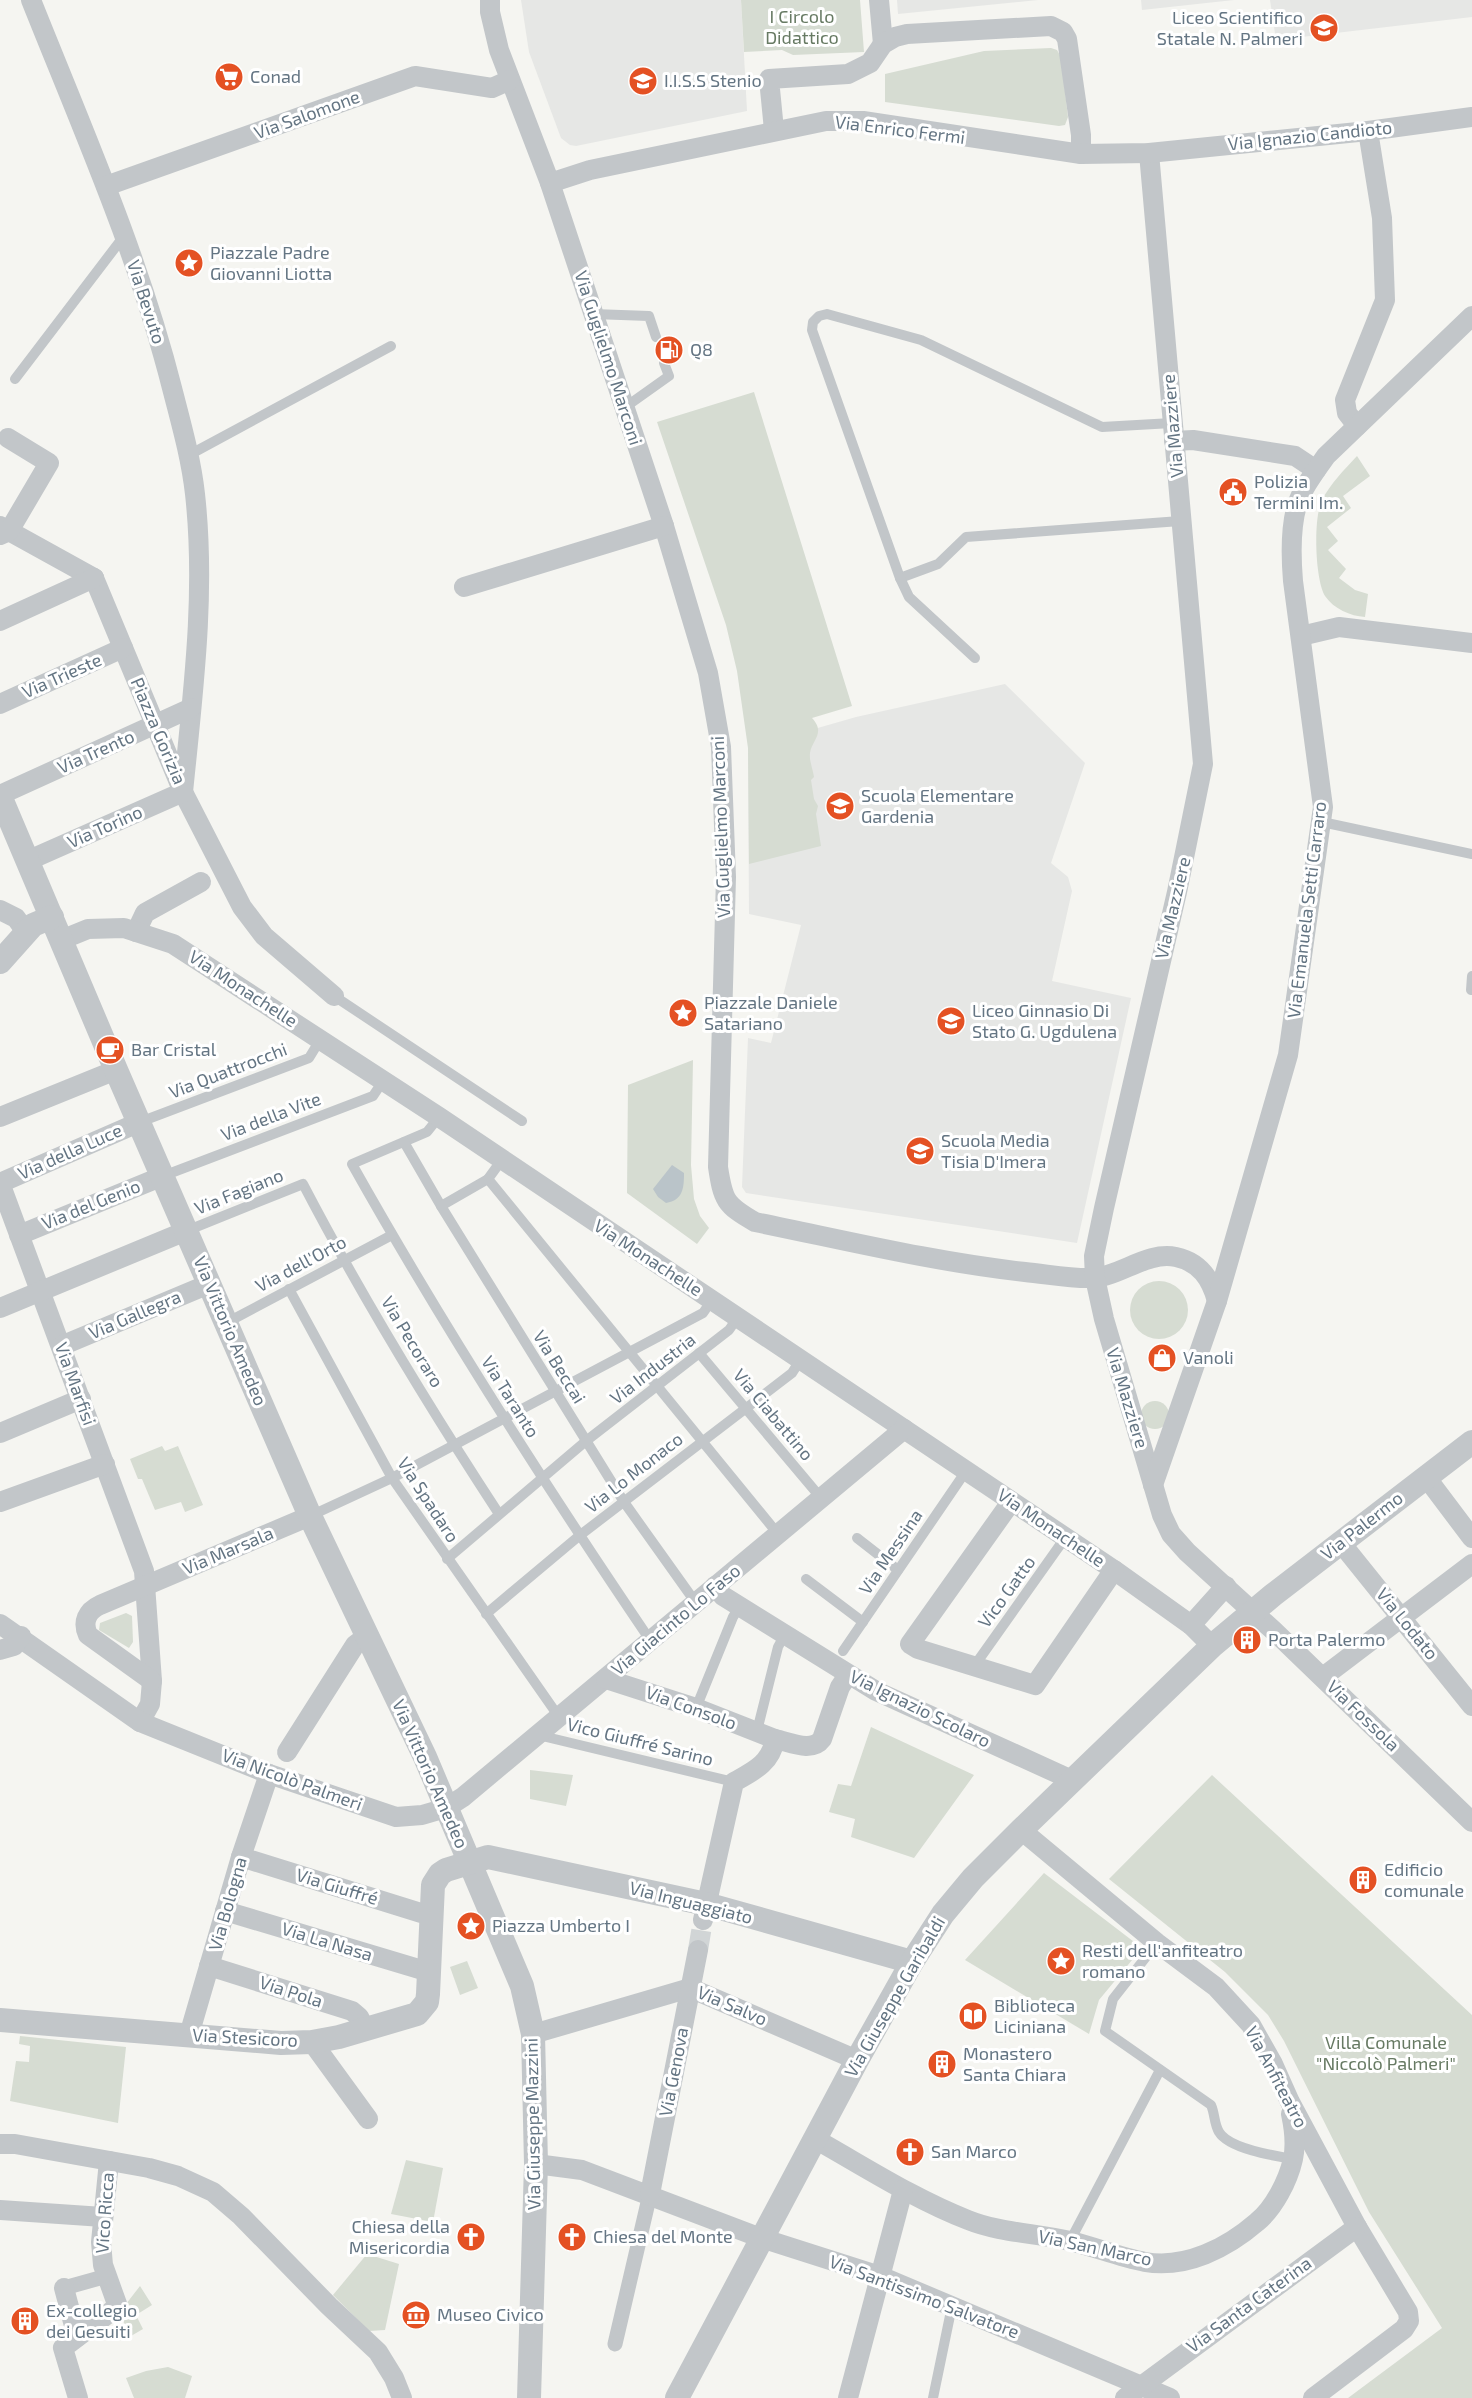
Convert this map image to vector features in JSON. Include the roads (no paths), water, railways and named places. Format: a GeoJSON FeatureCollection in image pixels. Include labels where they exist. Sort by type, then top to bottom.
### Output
{"type":"FeatureCollection","features":[{"type":"Feature","properties":{"kind":"street","name":"Via Bevuto"},"geometry":{"type":"LineString","coordinates":[[31,0],[106,186],[159,339],[189,455],[195,495],[199,619]]}},
{"type":"Feature","properties":{"kind":"street","name":"Via Guglielmo Marconi"},"geometry":{"type":"LineString","coordinates":[[490,0],[490,12],[499,50],[550,183],[594,314],[663,525],[708,673],[721,747],[726,877],[718,1167],[721,1189],[728,1204],[754,1222],[985,1268],[1095,1278]]}},
{"type":"Feature","properties":{"kind":"street"},"geometry":{"type":"LineString","coordinates":[[879,0],[883,44]]}},
{"type":"Feature","properties":{"kind":"street"},"geometry":{"type":"LineString","coordinates":[[774,130],[769,79],[848,74],[870,63],[883,44],[895,37],[907,34],[1044,25],[1058,28],[1067,39],[1081,135],[1081,154]]}},
{"type":"Feature","properties":{"kind":"street","name":"Via Salomone"},"geometry":{"type":"LineString","coordinates":[[106,186],[414,76],[492,88],[510,80]]}},
{"type":"Feature","properties":{"kind":"street","name":"Via Ignazio Candioto"},"geometry":{"type":"LineString","coordinates":[[1149,153],[1368,131],[1472,117]]}},
{"type":"Feature","properties":{"kind":"street","name":"Via Enrico Fermi"},"geometry":{"type":"LineString","coordinates":[[550,183],[590,170],[826,121],[846,120],[1081,154],[1149,153]]}},
{"type":"Feature","properties":{"kind":"street"},"geometry":{"type":"LineString","coordinates":[[1357,426],[1347,413],[1345,400],[1384,300],[1382,218],[1368,131]]}},
{"type":"Feature","properties":{"kind":"street","name":"Via Mazziere"},"geometry":{"type":"LineString","coordinates":[[1149,153],[1203,764],[1177,892],[1094,1256],[1095,1278],[1104,1319],[1153,1485],[1162,1515],[1171,1534],[1187,1552],[1254,1611]]}},
{"type":"Feature","properties":{"kind":"street","name":"Via Emanuela Setti Carraro"},"geometry":{"type":"LineString","coordinates":[[1153,1485],[1216,1301],[1288,1055],[1323,807],[1291,556],[1297,506],[1309,480],[1326,456],[1472,316]]}},
{"type":"Feature","properties":{"kind":"street"},"geometry":{"type":"LineString","coordinates":[[1173,432],[1193,440],[1296,456],[1316,470]]}},
{"type":"Feature","properties":{"kind":"street"},"geometry":{"type":"LineString","coordinates":[[8,438],[49,463],[3,530],[94,578]]}},
{"type":"Feature","properties":{"kind":"street"},"geometry":{"type":"LineString","coordinates":[[464,587],[663,525]]}},
{"type":"Feature","properties":{"kind":"street"},"geometry":{"type":"LineString","coordinates":[[0,621],[94,578]]}},
{"type":"Feature","properties":{"kind":"street","name":"Piazza Gorizia"},"geometry":{"type":"LineString","coordinates":[[94,578],[183,792]]}},
{"type":"Feature","properties":{"kind":"street","name":"Piazza Gorizia"},"geometry":{"type":"LineString","coordinates":[[183,792],[199,619]]}},
{"type":"Feature","properties":{"kind":"street"},"geometry":{"type":"LineString","coordinates":[[1301,636],[1339,627],[1472,643]]}},
{"type":"Feature","properties":{"kind":"street","name":"Via Trieste"},"geometry":{"type":"LineString","coordinates":[[0,704],[123,648]]}},
{"type":"Feature","properties":{"kind":"street","name":"Via Trento"},"geometry":{"type":"LineString","coordinates":[[0,796],[191,708]]}},
{"type":"Feature","properties":{"kind":"street"},"geometry":{"type":"LineString","coordinates":[[183,792],[242,908],[264,936],[334,996]]}},
{"type":"Feature","properties":{"kind":"street","name":"Via Torino"},"geometry":{"type":"LineString","coordinates":[[27,861],[183,792]]}},
{"type":"Feature","properties":{"kind":"street","name":"Via Vittorio Amedeo"},"geometry":{"type":"LineString","coordinates":[[0,796],[116,1070],[310,1516],[425,1757],[469,1862]]}},
{"type":"Feature","properties":{"kind":"street"},"geometry":{"type":"LineString","coordinates":[[136,932],[145,913],[201,882]]}},
{"type":"Feature","properties":{"kind":"street"},"geometry":{"type":"LineString","coordinates":[[0,910],[15,918],[26,932]]}},
{"type":"Feature","properties":{"kind":"street"},"geometry":{"type":"LineString","coordinates":[[0,962],[33,925],[52,917]]}},
{"type":"Feature","properties":{"kind":"street","name":"Via Monachelle"},"geometry":{"type":"LineString","coordinates":[[61,940],[88,929],[124,928],[173,944],[439,1117],[501,1161],[904,1428],[1114,1570],[1191,1625],[1212,1646]]}},
{"type":"Feature","properties":{"kind":"street"},"geometry":{"type":"LineString","coordinates":[[0,1117],[116,1070]]}},
{"type":"Feature","properties":{"kind":"street","name":"Via della Luce"},"geometry":{"type":"LineString","coordinates":[[0,1183],[140,1122]]}},
{"type":"Feature","properties":{"kind":"street","name":"Via del Genio"},"geometry":{"type":"LineString","coordinates":[[19,1235],[163,1176]]}},
{"type":"Feature","properties":{"kind":"street","name":"Via Marfisi"},"geometry":{"type":"LineString","coordinates":[[0,1183],[144,1571],[152,1681],[150,1704],[140,1722]]}},
{"type":"Feature","properties":{"kind":"street"},"geometry":{"type":"LineString","coordinates":[[0,1308],[186,1231]]}},
{"type":"Feature","properties":{"kind":"street"},"geometry":{"type":"LineString","coordinates":[[1095,1278],[1158,1257],[1175,1256],[1190,1261],[1203,1271],[1212,1285],[1216,1301]]}},
{"type":"Feature","properties":{"kind":"street","name":"Via Gallegra"},"geometry":{"type":"LineString","coordinates":[[61,1346],[209,1284]]}},
{"type":"Feature","properties":{"kind":"street"},"geometry":{"type":"LineString","coordinates":[[0,1433],[81,1399]]}},
{"type":"Feature","properties":{"kind":"street"},"geometry":{"type":"LineString","coordinates":[[1133,1417],[1141,1431],[1154,1437],[1167,1434],[1175,1425]]}},
{"type":"Feature","properties":{"kind":"street","name":"Via Giacinto Lo Faso"},"geometry":{"type":"LineString","coordinates":[[446,1808],[463,1797],[606,1679],[904,1428]]}},
{"type":"Feature","properties":{"kind":"street","name":"Via Palermo"},"geometry":{"type":"LineString","coordinates":[[1254,1611],[1472,1442]]}},
{"type":"Feature","properties":{"kind":"street"},"geometry":{"type":"LineString","coordinates":[[0,1502],[105,1464]]}},
{"type":"Feature","properties":{"kind":"street"},"geometry":{"type":"LineString","coordinates":[[1426,1477],[1472,1538]]}},
{"type":"Feature","properties":{"kind":"street"},"geometry":{"type":"LineString","coordinates":[[1011,1502],[910,1644],[918,1649],[1035,1685],[1114,1570]]}},
{"type":"Feature","properties":{"kind":"street","name":"Via Marsala"},"geometry":{"type":"LineString","coordinates":[[152,1681],[93,1640],[85,1630],[89,1612],[310,1516]]}},
{"type":"Feature","properties":{"kind":"street","name":"Via Lodato"},"geometry":{"type":"LineString","coordinates":[[1341,1542],[1472,1706]]}},
{"type":"Feature","properties":{"kind":"street"},"geometry":{"type":"LineString","coordinates":[[1323,1677],[1472,1564]]}},
{"type":"Feature","properties":{"kind":"street","name":"Via Ignazio Scolaro"},"geometry":{"type":"LineString","coordinates":[[715,1586],[723,1596],[848,1676],[876,1691],[1072,1780]]}},
{"type":"Feature","properties":{"kind":"street"},"geometry":{"type":"LineString","coordinates":[[1191,1625],[1226,1586]]}},
{"type":"Feature","properties":{"kind":"street","name":"Via Giuseppe Garibaldi"},"geometry":{"type":"LineString","coordinates":[[677,2398],[857,2060],[912,1962],[943,1914],[974,1878],[1072,1780],[1212,1646],[1254,1611]]}},
{"type":"Feature","properties":{"kind":"street","name":"Via Fossola"},"geometry":{"type":"LineString","coordinates":[[1254,1611],[1472,1822]]}},
{"type":"Feature","properties":{"kind":"street","name":"Via Nicolò Palmeri"},"geometry":{"type":"LineString","coordinates":[[1,1621],[140,1722],[268,1774],[396,1817],[422,1815],[446,1808]]}},
{"type":"Feature","properties":{"kind":"street"},"geometry":{"type":"LineString","coordinates":[[0,1650],[14,1646],[21,1636]]}},
{"type":"Feature","properties":{"kind":"street"},"geometry":{"type":"LineString","coordinates":[[287,1752],[355,1645],[367,1636]]}},
{"type":"Feature","properties":{"kind":"street","name":"Via Consolo"},"geometry":{"type":"LineString","coordinates":[[606,1679],[696,1708],[775,1739],[811,1747],[822,1739],[840,1687],[848,1676]]}},
{"type":"Feature","properties":{"kind":"street"},"geometry":{"type":"LineString","coordinates":[[705,1912],[735,1782],[758,1769],[766,1761],[775,1739]]}},
{"type":"Feature","properties":{"kind":"street","name":"Via Bologna"},"geometry":{"type":"LineString","coordinates":[[189,2035],[268,1774]]}},
{"type":"Feature","properties":{"kind":"street","name":"Via Anfiteatro"},"geometry":{"type":"LineString","coordinates":[[1021,1830],[1157,1943],[1216,1988],[1251,2025],[1356,2227],[1408,2312],[1409,2321],[1404,2329],[1313,2398]]}},
{"type":"Feature","properties":{"kind":"street","name":"Via Giuffré"},"geometry":{"type":"LineString","coordinates":[[242,1857],[421,1913],[432,1914]]}},
{"type":"Feature","properties":{"kind":"street","name":"Via Inguaggiato"},"geometry":{"type":"LineString","coordinates":[[469,1862],[483,1857],[494,1858],[912,1962]]}},
{"type":"Feature","properties":{"kind":"street","name":"Via Stesicoro"},"geometry":{"type":"LineString","coordinates":[[0,2020],[281,2043],[312,2042],[417,2014],[427,2002],[433,1885],[446,1870],[469,1862]]}},
{"type":"Feature","properties":{"kind":"street","name":"Via Giuseppe Mazzini"},"geometry":{"type":"LineString","coordinates":[[469,1862],[522,1986],[533,2034],[536,2164],[529,2398]]}},
{"type":"Feature","properties":{"kind":"street","name":"Via La Nasa"},"geometry":{"type":"LineString","coordinates":[[225,1911],[429,1972]]}},
{"type":"Feature","properties":{"kind":"street","name":"Via Genova"},"geometry":{"type":"LineString","coordinates":[[650,2194],[698,1950]]}},
{"type":"Feature","properties":{"kind":"street","name":"Via Pola"},"geometry":{"type":"LineString","coordinates":[[209,1966],[352,2012],[359,2017],[365,2029]]}},
{"type":"Feature","properties":{"kind":"street","name":"Via Salvo"},"geometry":{"type":"LineString","coordinates":[[533,2034],[690,1988],[857,2060]]}},
{"type":"Feature","properties":{"kind":"street"},"geometry":{"type":"LineString","coordinates":[[312,2042],[368,2119]]}},
{"type":"Feature","properties":{"kind":"street","name":"Via San Marco"},"geometry":{"type":"LineString","coordinates":[[815,2139],[903,2190],[969,2221],[1070,2241],[1148,2262],[1172,2262],[1199,2257],[1240,2237],[1262,2218],[1280,2193],[1293,2159],[1294,2131],[1290,2102]]}},
{"type":"Feature","properties":{"kind":"street"},"geometry":{"type":"LineString","coordinates":[[0,2144],[15,2144],[178,2176],[213,2193],[241,2216],[329,2306],[378,2352],[394,2378],[402,2398]]}},
{"type":"Feature","properties":{"kind":"street","name":"Vico Ricca"},"geometry":{"type":"LineString","coordinates":[[70,2342],[113,2310],[117,2304],[105,2271],[103,2217],[109,2161]]}},
{"type":"Feature","properties":{"kind":"street","name":"Via Santissimo Salvatore"},"geometry":{"type":"LineString","coordinates":[[536,2164],[582,2170],[761,2238],[880,2276],[1170,2398]]}},
{"type":"Feature","properties":{"kind":"street"},"geometry":{"type":"LineString","coordinates":[[848,2398],[903,2190]]}},
{"type":"Feature","properties":{"kind":"street"},"geometry":{"type":"LineString","coordinates":[[615,2344],[650,2194]]}},
{"type":"Feature","properties":{"kind":"street"},"geometry":{"type":"LineString","coordinates":[[0,2210],[103,2217]]}},
{"type":"Feature","properties":{"kind":"street","name":"Via Santa Caterina"},"geometry":{"type":"LineString","coordinates":[[1125,2398],[1356,2227]]}},
{"type":"Feature","properties":{"kind":"street"},"geometry":{"type":"LineString","coordinates":[[78,2398],[64,2288],[105,2271]]}},
{"type":"Feature","properties":{"kind":"lane"},"geometry":{"type":"LineString","coordinates":[[15,379],[124,236]]}},
{"type":"Feature","properties":{"kind":"lane"},"geometry":{"type":"LineString","coordinates":[[594,314],[649,316],[656,337]]}},
{"type":"Feature","properties":{"kind":"lane"},"geometry":{"type":"LineString","coordinates":[[975,658],[909,597],[900,578],[812,330],[813,322],[819,316],[827,314],[921,340],[1102,427],[1173,432]]}},
{"type":"Feature","properties":{"kind":"lane"},"geometry":{"type":"LineString","coordinates":[[189,455],[391,346]]}},
{"type":"Feature","properties":{"kind":"lane"},"geometry":{"type":"LineString","coordinates":[[624,408],[669,376],[664,363]]}},
{"type":"Feature","properties":{"kind":"lane"},"geometry":{"type":"LineString","coordinates":[[900,578],[938,564],[966,537],[1180,521]]}},
{"type":"Feature","properties":{"kind":"lane"},"geometry":{"type":"LineString","coordinates":[[1322,822],[1472,854]]}},
{"type":"Feature","properties":{"kind":"lane"},"geometry":{"type":"LineString","coordinates":[[1471,990],[1472,976]]}},
{"type":"Feature","properties":{"kind":"lane"},"geometry":{"type":"LineString","coordinates":[[334,996],[522,1121]]}},
{"type":"Feature","properties":{"kind":"lane","name":"Via Quattrocchi"},"geometry":{"type":"LineString","coordinates":[[140,1122],[309,1058],[320,1040]]}},
{"type":"Feature","properties":{"kind":"lane","name":"Via della Vite"},"geometry":{"type":"LineString","coordinates":[[163,1176],[373,1096],[384,1081]]}},
{"type":"Feature","properties":{"kind":"lane"},"geometry":{"type":"LineString","coordinates":[[404,1142],[427,1132],[439,1117]]}},
{"type":"Feature","properties":{"kind":"lane","name":"Via Taranto"},"geometry":{"type":"LineString","coordinates":[[404,1142],[352,1164],[392,1235],[504,1419],[579,1536],[650,1640]]}},
{"type":"Feature","properties":{"kind":"lane","name":"Via Beccai"},"geometry":{"type":"LineString","coordinates":[[404,1142],[441,1206],[624,1502],[696,1603]]}},
{"type":"Feature","properties":{"kind":"lane"},"geometry":{"type":"LineString","coordinates":[[441,1206],[488,1179],[501,1161]]}},
{"type":"Feature","properties":{"kind":"lane"},"geometry":{"type":"LineString","coordinates":[[488,1179],[778,1534]]}},
{"type":"Feature","properties":{"kind":"lane","name":"Via Fagiano"},"geometry":{"type":"LineString","coordinates":[[186,1231],[303,1184]]}},
{"type":"Feature","properties":{"kind":"lane","name":"Via Pecoraro"},"geometry":{"type":"LineString","coordinates":[[303,1184],[343,1261],[454,1445],[499,1514]]}},
{"type":"Feature","properties":{"kind":"lane","name":"Via dell'Orto"},"geometry":{"type":"LineString","coordinates":[[226,1323],[392,1235]]}},
{"type":"Feature","properties":{"kind":"lane","name":"Via Spadaro"},"geometry":{"type":"LineString","coordinates":[[289,1289],[392,1478],[559,1717]]}},
{"type":"Feature","properties":{"kind":"lane"},"geometry":{"type":"LineString","coordinates":[[310,1516],[392,1478],[629,1353],[703,1313],[712,1300]]}},
{"type":"Feature","properties":{"kind":"lane","name":"Via Industria"},"geometry":{"type":"LineString","coordinates":[[447,1559],[541,1478],[729,1330],[738,1317]]}},
{"type":"Feature","properties":{"kind":"lane","name":"Via Ciabattino"},"geometry":{"type":"LineString","coordinates":[[699,1353],[821,1498]]}},
{"type":"Feature","properties":{"kind":"lane","name":"Via Lo Monaco"},"geometry":{"type":"LineString","coordinates":[[486,1614],[579,1536],[792,1372],[801,1359]]}},
{"type":"Feature","properties":{"kind":"lane","name":"Via Messina"},"geometry":{"type":"LineString","coordinates":[[843,1651],[966,1471]]}},
{"type":"Feature","properties":{"kind":"lane"},"geometry":{"type":"LineString","coordinates":[[857,1538],[898,1570]]}},
{"type":"Feature","properties":{"kind":"lane","name":"Vico Gatto"},"geometry":{"type":"LineString","coordinates":[[975,1665],[1065,1539]]}},
{"type":"Feature","properties":{"kind":"lane"},"geometry":{"type":"LineString","coordinates":[[806,1579],[863,1622]]}},
{"type":"Feature","properties":{"kind":"lane"},"geometry":{"type":"LineString","coordinates":[[696,1708],[733,1617],[740,1606]]}},
{"type":"Feature","properties":{"kind":"lane"},"geometry":{"type":"LineString","coordinates":[[759,1722],[778,1647],[785,1634]]}},
{"type":"Feature","properties":{"kind":"lane","name":"Vico Giuffré Sarino"},"geometry":{"type":"LineString","coordinates":[[538,1735],[735,1782]]}},
{"type":"Feature","properties":{"kind":"lane"},"geometry":{"type":"LineString","coordinates":[[1157,1943],[1113,1999],[1105,2031],[1211,2105],[1219,2132],[1225,2139],[1264,2155],[1293,2159]]}},
{"type":"Feature","properties":{"kind":"lane"},"geometry":{"type":"LineString","coordinates":[[1070,2241],[1160,2070]]}},
{"type":"Feature","properties":{"kind":"lane"},"geometry":{"type":"LineString","coordinates":[[933,2398],[952,2306]]}},
{"type":"Feature","properties":{"kind":"tunnel"},"geometry":{"type":"LineString","coordinates":[[698,1950],[703,1920]]}},
{"type":"Feature","properties":{"kind":"place","name":"Liceo Scientifico Statale N. Palmeri"},"geometry":{"type":"Point","coordinates":[1324,28]}},
{"type":"Feature","properties":{"kind":"place","name":"Conad"},"geometry":{"type":"Point","coordinates":[229,77]}},
{"type":"Feature","properties":{"kind":"place","name":"I.I.S.S Stenio"},"geometry":{"type":"Point","coordinates":[643,81]}},
{"type":"Feature","properties":{"kind":"place","name":"Piazzale Padre Giovanni Liotta"},"geometry":{"type":"Point","coordinates":[189,263]}},
{"type":"Feature","properties":{"kind":"place","name":"Q8"},"geometry":{"type":"Point","coordinates":[669,350]}},
{"type":"Feature","properties":{"kind":"place","name":"Polizia Termini Im."},"geometry":{"type":"Point","coordinates":[1233,492]}},
{"type":"Feature","properties":{"kind":"place","name":"Scuola Elementare Gardenia"},"geometry":{"type":"Point","coordinates":[840,806]}},
{"type":"Feature","properties":{"kind":"place","name":"Piazzale Daniele Satariano"},"geometry":{"type":"Point","coordinates":[683,1013]}},
{"type":"Feature","properties":{"kind":"place","name":"Liceo Ginnasio Di Stato G. Ugdulena"},"geometry":{"type":"Point","coordinates":[951,1021]}},
{"type":"Feature","properties":{"kind":"place","name":"Bar Cristal"},"geometry":{"type":"Point","coordinates":[110,1050]}},
{"type":"Feature","properties":{"kind":"place","name":"Scuola Media Tisia D'Imera"},"geometry":{"type":"Point","coordinates":[920,1151]}},
{"type":"Feature","properties":{"kind":"place","name":"Vanoli"},"geometry":{"type":"Point","coordinates":[1162,1358]}},
{"type":"Feature","properties":{"kind":"place","name":"Porta Palermo"},"geometry":{"type":"Point","coordinates":[1247,1640]}},
{"type":"Feature","properties":{"kind":"place","name":"Edificio comunale"},"geometry":{"type":"Point","coordinates":[1363,1880]}},
{"type":"Feature","properties":{"kind":"place","name":"Piazza Umberto I"},"geometry":{"type":"Point","coordinates":[471,1926]}},
{"type":"Feature","properties":{"kind":"place","name":"Resti dell'anfiteatro romano"},"geometry":{"type":"Point","coordinates":[1061,1961]}},
{"type":"Feature","properties":{"kind":"place","name":"Biblioteca Liciniana"},"geometry":{"type":"Point","coordinates":[973,2016]}},
{"type":"Feature","properties":{"kind":"place","name":"Monastero Santa Chiara"},"geometry":{"type":"Point","coordinates":[942,2064]}},
{"type":"Feature","properties":{"kind":"place","name":"San Marco"},"geometry":{"type":"Point","coordinates":[910,2152]}},
{"type":"Feature","properties":{"kind":"place","name":"Chiesa della Misericordia"},"geometry":{"type":"Point","coordinates":[471,2237]}},
{"type":"Feature","properties":{"kind":"place","name":"Chiesa del Monte"},"geometry":{"type":"Point","coordinates":[572,2237]}},
{"type":"Feature","properties":{"kind":"place","name":"Museo Civico"},"geometry":{"type":"Point","coordinates":[416,2315]}},
{"type":"Feature","properties":{"kind":"place","name":"Ex-collegio dei Gesuiti"},"geometry":{"type":"Point","coordinates":[25,2321]}},
{"type":"Feature","properties":{"kind":"park label","name":"I Circolo Didattico"},"geometry":{"type":"Point","coordinates":[802,27]}},
{"type":"Feature","properties":{"kind":"park label","name":"Villa Comunale \"Niccolò Palmeri\""},"geometry":{"type":"Point","coordinates":[1386,2053]}}]}
